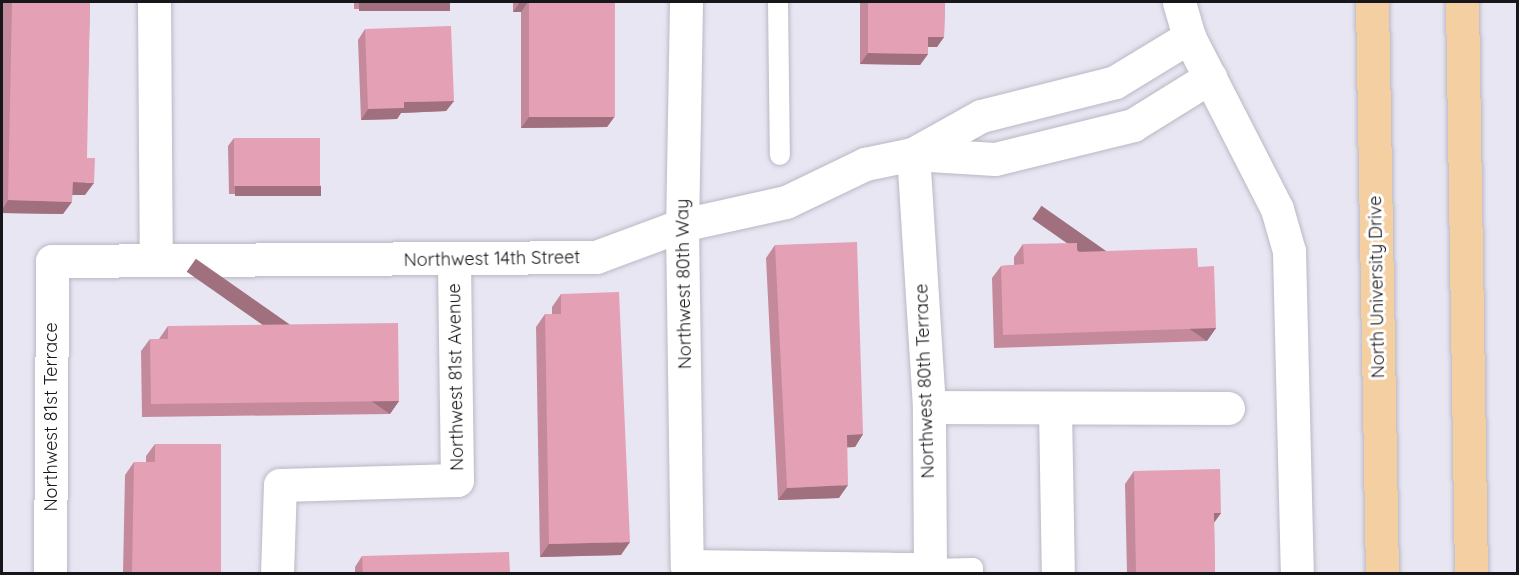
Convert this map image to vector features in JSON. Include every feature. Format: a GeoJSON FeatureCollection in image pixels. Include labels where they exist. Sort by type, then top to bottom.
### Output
{"type":"FeatureCollection","features":[{"type":"Feature","properties":{"kind":"main road","name":"North University Drive"},"geometry":{"type":"LineString","coordinates":[[1372,2],[1382,573]]}},
{"type":"Feature","properties":{"kind":"main road"},"geometry":{"type":"LineString","coordinates":[[1462,2],[1472,573]]}},
{"type":"Feature","properties":{"kind":"street"},"geometry":{"type":"LineString","coordinates":[[154,2],[156,260]]}},
{"type":"Feature","properties":{"kind":"street","name":"Northwest 80th Way"},"geometry":{"type":"LineString","coordinates":[[686,2],[682,225],[687,566],[891,571]]}},
{"type":"Feature","properties":{"kind":"street"},"geometry":{"type":"LineString","coordinates":[[1179,2],[1189,37],[1276,209],[1288,250],[1296,573]]}},
{"type":"Feature","properties":{"kind":"street","name":"Northwest 14th Street"},"geometry":{"type":"LineString","coordinates":[[913,154],[981,116],[1115,82],[1189,37]]}},
{"type":"Feature","properties":{"kind":"street","name":"Northwest 14th Street"},"geometry":{"type":"LineString","coordinates":[[52,261],[454,260],[596,257],[682,225],[786,202],[865,164],[913,154],[995,159],[1133,125],[1210,77]]}},
{"type":"Feature","properties":{"kind":"street","name":"Northwest 80th Terrace"},"geometry":{"type":"LineString","coordinates":[[913,154],[929,408],[930,569]]}},
{"type":"Feature","properties":{"kind":"street","name":"Northwest 81st Avenue"},"geometry":{"type":"LineString","coordinates":[[277,573],[280,485],[457,480],[454,260]]}},
{"type":"Feature","properties":{"kind":"street","name":"Northwest 81st Terrace"},"geometry":{"type":"LineString","coordinates":[[50,573],[52,261]]}},
{"type":"Feature","properties":{"kind":"street"},"geometry":{"type":"LineString","coordinates":[[929,408],[1228,408]]}},
{"type":"Feature","properties":{"kind":"street"},"geometry":{"type":"LineString","coordinates":[[1056,409],[1059,573]]}},
{"type":"Feature","properties":{"kind":"street"},"geometry":{"type":"LineString","coordinates":[[891,571],[930,569]]}},
{"type":"Feature","properties":{"kind":"lane"},"geometry":{"type":"LineString","coordinates":[[778,2],[780,155]]}},
{"type":"Feature","properties":{"kind":"lane"},"geometry":{"type":"LineString","coordinates":[[930,569],[973,568],[973,573]]}},
{"type":"Feature","properties":{"kind":"building"},"geometry":{"type":"Polygon","coordinates":[[[12,2],[90,2],[87,158],[95,158],[94,183],[73,182],[72,202],[8,200],[12,2]]]}},
{"type":"Feature","properties":{"kind":"building"},"geometry":{"type":"Polygon","coordinates":[[[529,2],[615,2],[615,117],[529,117],[529,2]]]}},
{"type":"Feature","properties":{"kind":"building"},"geometry":{"type":"Polygon","coordinates":[[[868,2],[945,2],[944,37],[928,37],[928,54],[868,53],[868,2]]]}},
{"type":"Feature","properties":{"kind":"building"},"geometry":{"type":"Polygon","coordinates":[[[451,26],[454,101],[404,102],[404,108],[368,109],[365,29],[451,26]]]}},
{"type":"Feature","properties":{"kind":"building"},"geometry":{"type":"Polygon","coordinates":[[[234,138],[320,138],[320,186],[234,186],[234,138]]]}},
{"type":"Feature","properties":{"kind":"building"},"geometry":{"type":"Polygon","coordinates":[[[857,242],[863,434],[847,435],[848,485],[787,488],[775,245],[857,242]]]}},
{"type":"Feature","properties":{"kind":"building"},"geometry":{"type":"Polygon","coordinates":[[[1077,243],[1077,252],[1197,248],[1198,267],[1214,266],[1216,328],[1003,335],[1001,266],[1024,264],[1023,244],[1077,243]]]}},
{"type":"Feature","properties":{"kind":"building"},"geometry":{"type":"Polygon","coordinates":[[[619,292],[630,542],[549,544],[545,314],[561,314],[561,294],[619,292]]]}},
{"type":"Feature","properties":{"kind":"building"},"geometry":{"type":"Polygon","coordinates":[[[398,323],[399,401],[151,404],[150,339],[168,339],[168,326],[398,323]]]}},
{"type":"Feature","properties":{"kind":"building"},"geometry":{"type":"Polygon","coordinates":[[[155,444],[221,444],[221,573],[132,573],[134,462],[155,462],[155,444]]]}},
{"type":"Feature","properties":{"kind":"building"},"geometry":{"type":"Polygon","coordinates":[[[1220,469],[1221,513],[1214,513],[1215,573],[1136,573],[1134,471],[1220,469]]]}},
{"type":"Feature","properties":{"kind":"building"},"geometry":{"type":"Polygon","coordinates":[[[509,552],[510,573],[363,573],[362,556],[509,552]]]}}]}
